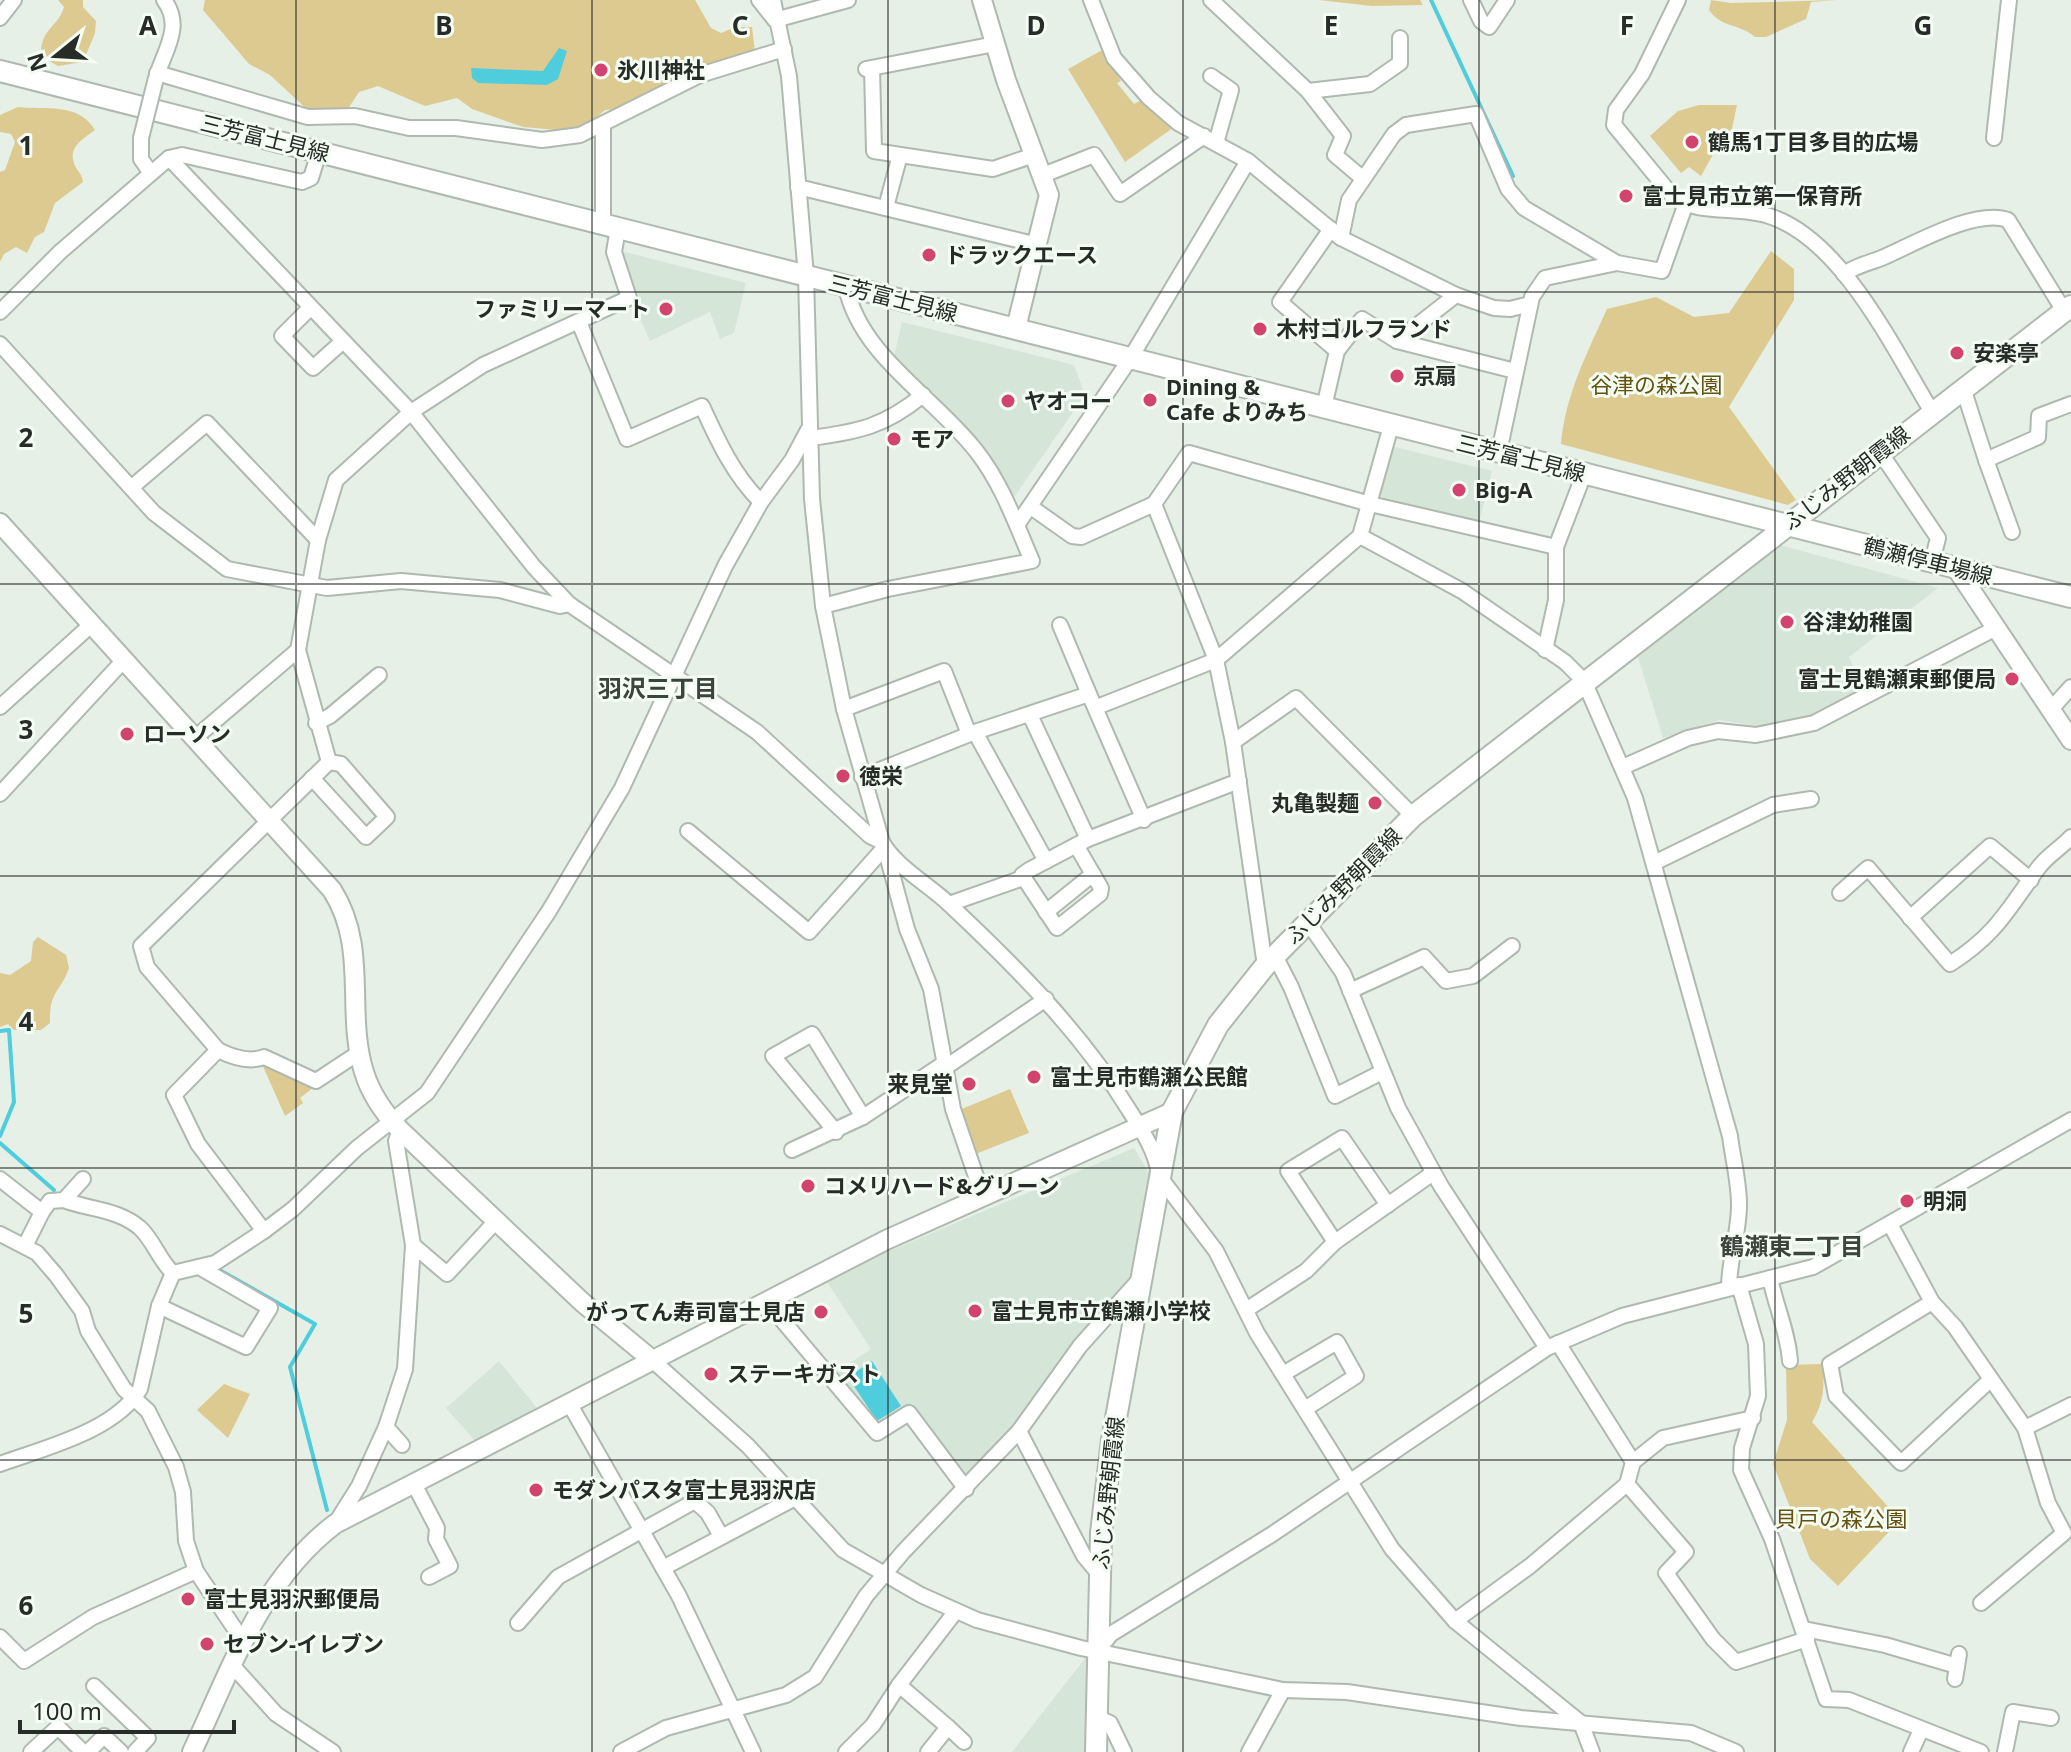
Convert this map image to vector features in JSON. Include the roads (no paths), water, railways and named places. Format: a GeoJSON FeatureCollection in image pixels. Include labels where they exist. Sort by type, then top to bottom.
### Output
{"type":"FeatureCollection","features":[{"type":"Feature","properties":{"kind":"main road","name":"三芳富士見線"},"geometry":{"type":"LineString","coordinates":[[0,71],[1786,525]]}},
{"type":"Feature","properties":{"kind":"main road","name":"ふじみ野朝霞線"},"geometry":{"type":"LineString","coordinates":[[1096,1752],[1103,1497],[1172,1112],[1218,1025],[1307,921],[1413,816],[2068,308]]}},
{"type":"Feature","properties":{"kind":"main road","name":"鶴瀬停車場線"},"geometry":{"type":"LineString","coordinates":[[1786,525],[2071,597]]}},
{"type":"Feature","properties":{"kind":"street"},"geometry":{"type":"LineString","coordinates":[[0,18],[14,0]]}},
{"type":"Feature","properties":{"kind":"street"},"geometry":{"type":"LineString","coordinates":[[150,172],[139,151],[141,138],[156,78],[175,29],[164,0]]}},
{"type":"Feature","properties":{"kind":"street"},"geometry":{"type":"LineString","coordinates":[[759,0],[775,20]]}},
{"type":"Feature","properties":{"kind":"street"},"geometry":{"type":"LineString","coordinates":[[773,0],[775,20],[784,49],[806,276],[812,499],[823,606],[844,709],[862,777],[907,929],[931,989],[953,1109],[983,1197]]}},
{"type":"Feature","properties":{"kind":"street"},"geometry":{"type":"LineString","coordinates":[[775,20],[848,0]]}},
{"type":"Feature","properties":{"kind":"street"},"geometry":{"type":"LineString","coordinates":[[982,0],[1049,195],[1016,328]]}},
{"type":"Feature","properties":{"kind":"street"},"geometry":{"type":"LineString","coordinates":[[1091,0],[1114,58],[1128,78],[1178,123],[1248,161],[1336,233],[1456,295],[1494,308],[1510,309],[1530,304]]}},
{"type":"Feature","properties":{"kind":"street"},"geometry":{"type":"LineString","coordinates":[[1211,0],[1308,91],[1343,136],[1335,155],[1361,177]]}},
{"type":"Feature","properties":{"kind":"street"},"geometry":{"type":"LineString","coordinates":[[1471,0],[1481,21],[1489,27],[1507,0]]}},
{"type":"Feature","properties":{"kind":"street"},"geometry":{"type":"LineString","coordinates":[[1678,0],[1642,74],[1613,118],[1633,149],[1674,198],[1685,206],[1731,207],[1772,217],[1825,252],[1844,274],[1932,412]]}},
{"type":"Feature","properties":{"kind":"street"},"geometry":{"type":"LineString","coordinates":[[1994,138],[2009,0]]}},
{"type":"Feature","properties":{"kind":"street"},"geometry":{"type":"LineString","coordinates":[[1308,91],[1370,84],[1400,63],[1400,38]]}},
{"type":"Feature","properties":{"kind":"street"},"geometry":{"type":"LineString","coordinates":[[995,44],[868,69],[874,151],[993,169],[1034,155]]}},
{"type":"Feature","properties":{"kind":"street"},"geometry":{"type":"LineString","coordinates":[[156,78],[308,117],[355,116],[409,128],[456,128],[542,140],[580,135],[700,75],[784,49]]}},
{"type":"Feature","properties":{"kind":"street"},"geometry":{"type":"LineString","coordinates":[[1043,175],[1094,155],[1120,194],[1210,139],[1231,90],[1211,76]]}},
{"type":"Feature","properties":{"kind":"street"},"geometry":{"type":"LineString","coordinates":[[1337,351],[1280,302],[1336,233],[1361,177],[1394,134],[1406,125],[1476,114],[1508,189],[1524,208],[1617,263],[1662,271],[1685,206]]}},
{"type":"Feature","properties":{"kind":"street"},"geometry":{"type":"LineString","coordinates":[[329,762],[298,650],[318,540],[336,480],[411,412],[483,365],[629,298],[614,252],[610,226],[603,124]]}},
{"type":"Feature","properties":{"kind":"street"},"geometry":{"type":"LineString","coordinates":[[0,312],[60,252],[169,158],[182,155],[302,182],[311,178],[319,152]]}},
{"type":"Feature","properties":{"kind":"street"},"geometry":{"type":"LineString","coordinates":[[886,207],[900,155]]}},
{"type":"Feature","properties":{"kind":"street"},"geometry":{"type":"LineString","coordinates":[[169,158],[411,412],[534,567],[569,604],[782,751],[870,836],[883,844],[949,904],[1046,999],[1102,1066],[1141,1128],[1158,1164],[1159,1176],[1216,1251],[1283,1374],[1392,1549],[1455,1621],[1581,1723],[1592,1752]]}},
{"type":"Feature","properties":{"kind":"street"},"geometry":{"type":"LineString","coordinates":[[1017,525],[1130,359],[1248,161]]}},
{"type":"Feature","properties":{"kind":"street"},"geometry":{"type":"LineString","coordinates":[[798,187],[1038,245]]}},
{"type":"Feature","properties":{"kind":"street"},"geometry":{"type":"LineString","coordinates":[[1844,274],[1923,238],[1974,221],[1999,217],[2008,220],[2068,308]]}},
{"type":"Feature","properties":{"kind":"street"},"geometry":{"type":"LineString","coordinates":[[1499,452],[1530,304],[1545,278],[1617,263]]}},
{"type":"Feature","properties":{"kind":"street"},"geometry":{"type":"LineString","coordinates":[[823,606],[888,589],[1032,561],[995,477],[976,450],[876,346],[852,313],[846,287]]}},
{"type":"Feature","properties":{"kind":"street"},"geometry":{"type":"LineString","coordinates":[[1397,341],[1456,295]]}},
{"type":"Feature","properties":{"kind":"street"},"geometry":{"type":"LineString","coordinates":[[310,308],[282,336],[313,368],[342,342]]}},
{"type":"Feature","properties":{"kind":"street"},"geometry":{"type":"LineString","coordinates":[[1324,407],[1337,351],[1362,319],[1397,341],[1515,371]]}},
{"type":"Feature","properties":{"kind":"street"},"geometry":{"type":"LineString","coordinates":[[579,322],[627,439],[702,406],[748,490],[761,502]]}},
{"type":"Feature","properties":{"kind":"street"},"geometry":{"type":"LineString","coordinates":[[0,344],[179,535],[227,569],[309,586],[340,588],[425,581],[500,590],[560,606],[569,604]]}},
{"type":"Feature","properties":{"kind":"street"},"geometry":{"type":"LineString","coordinates":[[1963,388],[2012,532]]}},
{"type":"Feature","properties":{"kind":"street"},"geometry":{"type":"LineString","coordinates":[[810,432],[861,432],[889,420],[923,395]]}},
{"type":"Feature","properties":{"kind":"street"},"geometry":{"type":"LineString","coordinates":[[1986,460],[2038,437],[2039,416],[2071,404]]}},
{"type":"Feature","properties":{"kind":"street"},"geometry":{"type":"LineString","coordinates":[[132,487],[207,423],[318,540]]}},
{"type":"Feature","properties":{"kind":"street"},"geometry":{"type":"LineString","coordinates":[[862,777],[972,733],[1093,700],[1216,660],[1360,536],[1391,426]]}},
{"type":"Feature","properties":{"kind":"street"},"geometry":{"type":"LineString","coordinates":[[173,1273],[215,1263],[264,1231],[396,1126],[427,1093],[549,911],[622,788],[725,566],[761,502],[810,432]]}},
{"type":"Feature","properties":{"kind":"street"},"geometry":{"type":"LineString","coordinates":[[1880,452],[1938,538],[1932,562]]}},
{"type":"Feature","properties":{"kind":"street"},"geometry":{"type":"LineString","coordinates":[[1031,507],[1072,536],[1081,537],[1154,504],[1189,453],[1370,504],[1556,547]]}},
{"type":"Feature","properties":{"kind":"street"},"geometry":{"type":"LineString","coordinates":[[1545,650],[1556,600],[1556,547],[1584,474]]}},
{"type":"Feature","properties":{"kind":"street"},"geometry":{"type":"LineString","coordinates":[[1154,504],[1216,660],[1270,961],[1291,987],[1335,1096],[1382,1072]]}},
{"type":"Feature","properties":{"kind":"street"},"geometry":{"type":"LineString","coordinates":[[0,523],[327,883],[347,919],[355,956],[360,1052],[372,1092],[396,1126],[619,1335],[719,1417],[843,1550],[884,1575],[956,1611],[1002,1627],[1098,1651],[1283,1690],[1374,1695],[1521,1718],[1691,1733],[1736,1752]]}},
{"type":"Feature","properties":{"kind":"street"},"geometry":{"type":"LineString","coordinates":[[1360,536],[1451,584],[1565,662],[1584,681],[1623,767],[1654,863],[1730,1136],[1738,1177],[1739,1210],[1729,1262],[1734,1286],[1756,1344],[1758,1396],[1742,1448],[1741,1470],[1772,1539],[1826,1699],[1849,1700],[1981,1752]]}},
{"type":"Feature","properties":{"kind":"street"},"geometry":{"type":"LineString","coordinates":[[1956,568],[2071,740]]}},
{"type":"Feature","properties":{"kind":"street"},"geometry":{"type":"LineString","coordinates":[[0,707],[91,625]]}},
{"type":"Feature","properties":{"kind":"street"},"geometry":{"type":"LineString","coordinates":[[1060,625],[1144,820]]}},
{"type":"Feature","properties":{"kind":"street"},"geometry":{"type":"LineString","coordinates":[[1623,767],[1688,738],[1718,731],[1756,735],[1814,723],[1996,628]]}},
{"type":"Feature","properties":{"kind":"street"},"geometry":{"type":"LineString","coordinates":[[196,737],[298,650]]}},
{"type":"Feature","properties":{"kind":"street"},"geometry":{"type":"LineString","coordinates":[[0,794],[124,660]]}},
{"type":"Feature","properties":{"kind":"street"},"geometry":{"type":"LineString","coordinates":[[844,709],[944,671],[972,733],[1046,861]]}},
{"type":"Feature","properties":{"kind":"street"},"geometry":{"type":"LineString","coordinates":[[316,723],[340,709],[379,675]]}},
{"type":"Feature","properties":{"kind":"street"},"geometry":{"type":"LineString","coordinates":[[2052,708],[2071,687]]}},
{"type":"Feature","properties":{"kind":"street"},"geometry":{"type":"LineString","coordinates":[[1233,742],[1296,698],[1413,816]]}},
{"type":"Feature","properties":{"kind":"street"},"geometry":{"type":"LineString","coordinates":[[1023,878],[1057,928],[1100,894],[1030,715]]}},
{"type":"Feature","properties":{"kind":"street"},"geometry":{"type":"LineString","coordinates":[[329,762],[141,946],[147,967],[218,1050],[231,1057],[256,1060],[264,1057],[316,1081],[360,1052]]}},
{"type":"Feature","properties":{"kind":"street"},"geometry":{"type":"LineString","coordinates":[[312,778],[366,837],[387,817],[341,764],[329,762]]}},
{"type":"Feature","properties":{"kind":"street"},"geometry":{"type":"LineString","coordinates":[[1023,878],[1022,875],[1082,842],[1239,781]]}},
{"type":"Feature","properties":{"kind":"street"},"geometry":{"type":"LineString","coordinates":[[1654,863],[1773,805],[1811,799]]}},
{"type":"Feature","properties":{"kind":"street"},"geometry":{"type":"LineString","coordinates":[[688,831],[809,932],[883,844]]}},
{"type":"Feature","properties":{"kind":"street"},"geometry":{"type":"LineString","coordinates":[[1840,893],[1868,868],[1950,964],[1986,939],[2049,855],[2071,837]]}},
{"type":"Feature","properties":{"kind":"street"},"geometry":{"type":"LineString","coordinates":[[1910,918],[1990,846],[2031,880]]}},
{"type":"Feature","properties":{"kind":"street"},"geometry":{"type":"LineString","coordinates":[[949,904],[1023,878]]}},
{"type":"Feature","properties":{"kind":"street"},"geometry":{"type":"LineString","coordinates":[[1307,921],[1343,973],[1382,1072],[1433,1173],[1633,1462]]}},
{"type":"Feature","properties":{"kind":"street"},"geometry":{"type":"LineString","coordinates":[[1350,991],[1424,957],[1446,981],[1473,976],[1512,946]]}},
{"type":"Feature","properties":{"kind":"street"},"geometry":{"type":"LineString","coordinates":[[792,1150],[863,1117],[1046,999]]}},
{"type":"Feature","properties":{"kind":"street"},"geometry":{"type":"LineString","coordinates":[[836,1132],[773,1056],[812,1034],[863,1117]]}},
{"type":"Feature","properties":{"kind":"street"},"geometry":{"type":"LineString","coordinates":[[218,1050],[174,1095],[198,1144],[264,1231]]}},
{"type":"Feature","properties":{"kind":"street"},"geometry":{"type":"LineString","coordinates":[[335,1524],[886,1240],[1172,1112]]}},
{"type":"Feature","properties":{"kind":"street"},"geometry":{"type":"LineString","coordinates":[[1098,1651],[1111,1634],[1271,1535],[1552,1346],[1622,1316],[1813,1267],[2071,1120]]}},
{"type":"Feature","properties":{"kind":"street"},"geometry":{"type":"LineString","coordinates":[[192,1752],[243,1641],[290,1568],[335,1524],[359,1486],[386,1427],[405,1369],[413,1245],[396,1126]]}},
{"type":"Feature","properties":{"kind":"street"},"geometry":{"type":"LineString","coordinates":[[1335,1242],[1288,1171],[1342,1138],[1388,1205]]}},
{"type":"Feature","properties":{"kind":"street"},"geometry":{"type":"LineString","coordinates":[[1246,1310],[1306,1271],[1335,1242],[1433,1173]]}},
{"type":"Feature","properties":{"kind":"street"},"geometry":{"type":"LineString","coordinates":[[0,1179],[42,1212]]}},
{"type":"Feature","properties":{"kind":"street"},"geometry":{"type":"LineString","coordinates":[[64,1200],[83,1179]]}},
{"type":"Feature","properties":{"kind":"street"},"geometry":{"type":"LineString","coordinates":[[25,1246],[50,1201],[64,1200],[89,1209],[116,1212],[130,1221],[141,1229],[160,1260],[173,1273]]}},
{"type":"Feature","properties":{"kind":"street"},"geometry":{"type":"LineString","coordinates":[[413,1245],[447,1274],[496,1221]]}},
{"type":"Feature","properties":{"kind":"street"},"geometry":{"type":"LineString","coordinates":[[1890,1224],[1932,1302],[1955,1327],[1989,1381],[2006,1397],[2025,1428],[2048,1503],[2064,1533],[1981,1603]]}},
{"type":"Feature","properties":{"kind":"street"},"geometry":{"type":"LineString","coordinates":[[0,1234],[37,1253],[56,1275],[82,1311],[88,1331],[124,1389],[148,1411],[176,1467],[183,1492],[186,1541],[196,1571],[243,1641]]}},
{"type":"Feature","properties":{"kind":"street"},"geometry":{"type":"LineString","coordinates":[[159,1306],[246,1347],[270,1308],[199,1267]]}},
{"type":"Feature","properties":{"kind":"street"},"geometry":{"type":"LineString","coordinates":[[0,1464],[87,1433],[134,1398],[140,1389],[159,1306],[173,1273]]}},
{"type":"Feature","properties":{"kind":"street"},"geometry":{"type":"LineString","coordinates":[[1770,1278],[1776,1306],[1789,1336],[1790,1361]]}},
{"type":"Feature","properties":{"kind":"street"},"geometry":{"type":"LineString","coordinates":[[621,1752],[666,1728],[786,1695],[815,1677],[866,1596],[1019,1431],[1080,1346],[1140,1279]]}},
{"type":"Feature","properties":{"kind":"street"},"geometry":{"type":"LineString","coordinates":[[766,1301],[877,1433],[909,1413],[966,1489]]}},
{"type":"Feature","properties":{"kind":"street"},"geometry":{"type":"LineString","coordinates":[[1932,1302],[1830,1364],[1836,1396],[1901,1463],[1989,1381]]}},
{"type":"Feature","properties":{"kind":"street"},"geometry":{"type":"LineString","coordinates":[[1283,1374],[1337,1342],[1356,1376],[1305,1409]]}},
{"type":"Feature","properties":{"kind":"street"},"geometry":{"type":"LineString","coordinates":[[569,1403],[663,1568],[753,1752]]}},
{"type":"Feature","properties":{"kind":"street"},"geometry":{"type":"LineString","coordinates":[[2025,1428],[2071,1405]]}},
{"type":"Feature","properties":{"kind":"street"},"geometry":{"type":"LineString","coordinates":[[1455,1621],[1530,1566],[1627,1484],[1633,1462],[1663,1438],[1753,1418]]}},
{"type":"Feature","properties":{"kind":"street"},"geometry":{"type":"LineString","coordinates":[[386,1427],[402,1445]]}},
{"type":"Feature","properties":{"kind":"street"},"geometry":{"type":"LineString","coordinates":[[1019,1431],[1084,1556],[1099,1574]]}},
{"type":"Feature","properties":{"kind":"street"},"geometry":{"type":"LineString","coordinates":[[414,1484],[437,1528],[436,1539],[450,1566],[429,1577]]}},
{"type":"Feature","properties":{"kind":"street"},"geometry":{"type":"LineString","coordinates":[[1627,1484],[1686,1552],[1666,1573],[1713,1639],[1736,1662],[1806,1634],[1885,1645],[1957,1666]]}},
{"type":"Feature","properties":{"kind":"street"},"geometry":{"type":"LineString","coordinates":[[663,1568],[795,1498]]}},
{"type":"Feature","properties":{"kind":"street"},"geometry":{"type":"LineString","coordinates":[[518,1623],[558,1577],[695,1501],[708,1513],[721,1536]]}},
{"type":"Feature","properties":{"kind":"street"},"geometry":{"type":"LineString","coordinates":[[0,1637],[24,1661],[93,1617],[196,1571]]}},
{"type":"Feature","properties":{"kind":"street"},"geometry":{"type":"LineString","coordinates":[[846,1752],[873,1725],[899,1685],[956,1611]]}},
{"type":"Feature","properties":{"kind":"street"},"geometry":{"type":"LineString","coordinates":[[232,1665],[284,1721],[333,1752]]}},
{"type":"Feature","properties":{"kind":"street"},"geometry":{"type":"LineString","coordinates":[[899,1685],[964,1742]]}},
{"type":"Feature","properties":{"kind":"street"},"geometry":{"type":"LineString","coordinates":[[94,1686],[148,1738],[135,1752]]}},
{"type":"Feature","properties":{"kind":"street"},"geometry":{"type":"LineString","coordinates":[[1249,1752],[1283,1690]]}},
{"type":"Feature","properties":{"kind":"street"},"geometry":{"type":"LineString","coordinates":[[2005,1752],[2013,1712],[2051,1718]]}},
{"type":"Feature","properties":{"kind":"street"},"geometry":{"type":"LineString","coordinates":[[1096,1717],[1110,1723],[1124,1752]]}},
{"type":"Feature","properties":{"kind":"street"},"geometry":{"type":"LineString","coordinates":[[31,1752],[58,1727],[85,1752],[104,1736],[121,1752]]}},
{"type":"Feature","properties":{"kind":"street"},"geometry":{"type":"LineString","coordinates":[[928,1752],[948,1727]]}},
{"type":"Feature","properties":{"kind":"street"},"geometry":{"type":"LineString","coordinates":[[1911,1752],[1921,1730]]}},
{"type":"Feature","properties":{"kind":"water"},"geometry":{"type":"Polygon","coordinates":[[[559,48],[567,51],[558,79],[547,85],[478,83],[472,78],[471,68],[543,71],[559,48]]]}},
{"type":"Feature","properties":{"kind":"water"},"geometry":{"type":"Polygon","coordinates":[[[872,1361],[901,1406],[877,1421],[848,1377],[872,1361]]]}},
{"type":"Feature","properties":{"kind":"waterway"},"geometry":{"type":"LineString","coordinates":[[1431,0],[1513,176]]}},
{"type":"Feature","properties":{"kind":"waterway"},"geometry":{"type":"LineString","coordinates":[[0,1031],[9,1030],[14,1102],[0,1136]]}},
{"type":"Feature","properties":{"kind":"waterway"},"geometry":{"type":"LineString","coordinates":[[0,1143],[54,1190]]}},
{"type":"Feature","properties":{"kind":"waterway"},"geometry":{"type":"LineString","coordinates":[[216,1268],[315,1324],[290,1367],[327,1510]]}},
{"type":"Feature","properties":{"kind":"place","name":"氷川神社"},"geometry":{"type":"Point","coordinates":[601,70]}},
{"type":"Feature","properties":{"kind":"place","name":"鶴馬1丁目多目的広場"},"geometry":{"type":"Point","coordinates":[1692,142]}},
{"type":"Feature","properties":{"kind":"place","name":"富士見市立第一保育所"},"geometry":{"type":"Point","coordinates":[1626,196]}},
{"type":"Feature","properties":{"kind":"place","name":"ドラックエース"},"geometry":{"type":"Point","coordinates":[929,255]}},
{"type":"Feature","properties":{"kind":"place","name":"ファミリーマート"},"geometry":{"type":"Point","coordinates":[666,309]}},
{"type":"Feature","properties":{"kind":"place","name":"木村ゴルフランド"},"geometry":{"type":"Point","coordinates":[1260,329]}},
{"type":"Feature","properties":{"kind":"place","name":"安楽亭"},"geometry":{"type":"Point","coordinates":[1957,353]}},
{"type":"Feature","properties":{"kind":"place","name":"京扇"},"geometry":{"type":"Point","coordinates":[1397,376]}},
{"type":"Feature","properties":{"kind":"place","name":"Dining & Cafe よりみち"},"geometry":{"type":"Point","coordinates":[1150,400]}},
{"type":"Feature","properties":{"kind":"place","name":"ヤオコー"},"geometry":{"type":"Point","coordinates":[1008,401]}},
{"type":"Feature","properties":{"kind":"place","name":"モア"},"geometry":{"type":"Point","coordinates":[894,439]}},
{"type":"Feature","properties":{"kind":"place","name":"Big-A"},"geometry":{"type":"Point","coordinates":[1459,490]}},
{"type":"Feature","properties":{"kind":"place","name":"谷津幼稚園"},"geometry":{"type":"Point","coordinates":[1787,622]}},
{"type":"Feature","properties":{"kind":"place","name":"富士見鶴瀬東郵便局"},"geometry":{"type":"Point","coordinates":[2012,679]}},
{"type":"Feature","properties":{"kind":"place","name":"ローソン"},"geometry":{"type":"Point","coordinates":[127,734]}},
{"type":"Feature","properties":{"kind":"place","name":"徳栄"},"geometry":{"type":"Point","coordinates":[843,776]}},
{"type":"Feature","properties":{"kind":"place","name":"丸亀製麺"},"geometry":{"type":"Point","coordinates":[1375,803]}},
{"type":"Feature","properties":{"kind":"place","name":"富士見市鶴瀬公民館"},"geometry":{"type":"Point","coordinates":[1034,1077]}},
{"type":"Feature","properties":{"kind":"place","name":"来見堂"},"geometry":{"type":"Point","coordinates":[969,1084]}},
{"type":"Feature","properties":{"kind":"place","name":"コメリハード&グリーン"},"geometry":{"type":"Point","coordinates":[808,1186]}},
{"type":"Feature","properties":{"kind":"place","name":"明洞"},"geometry":{"type":"Point","coordinates":[1907,1201]}},
{"type":"Feature","properties":{"kind":"place","name":"富士見市立鶴瀬小学校"},"geometry":{"type":"Point","coordinates":[975,1311]}},
{"type":"Feature","properties":{"kind":"place","name":"がってん寿司富士見店"},"geometry":{"type":"Point","coordinates":[821,1312]}},
{"type":"Feature","properties":{"kind":"place","name":"ステーキガスト"},"geometry":{"type":"Point","coordinates":[711,1374]}},
{"type":"Feature","properties":{"kind":"place","name":"モダンパスタ富士見羽沢店"},"geometry":{"type":"Point","coordinates":[536,1490]}},
{"type":"Feature","properties":{"kind":"place","name":"富士見羽沢郵便局"},"geometry":{"type":"Point","coordinates":[188,1599]}},
{"type":"Feature","properties":{"kind":"place","name":"セブン-イレブン"},"geometry":{"type":"Point","coordinates":[207,1644]}},
{"type":"Feature","properties":{"kind":"district","name":"羽沢三丁目"},"geometry":{"type":"Point","coordinates":[658,689]}},
{"type":"Feature","properties":{"kind":"district","name":"鶴瀬東二丁目"},"geometry":{"type":"Point","coordinates":[1792,1247]}},
{"type":"Feature","properties":{"kind":"park label","name":"谷津の森公園"},"geometry":{"type":"Point","coordinates":[1656,385]}},
{"type":"Feature","properties":{"kind":"park label","name":"貝戸の森公園"},"geometry":{"type":"Point","coordinates":[1841,1519]}}]}
